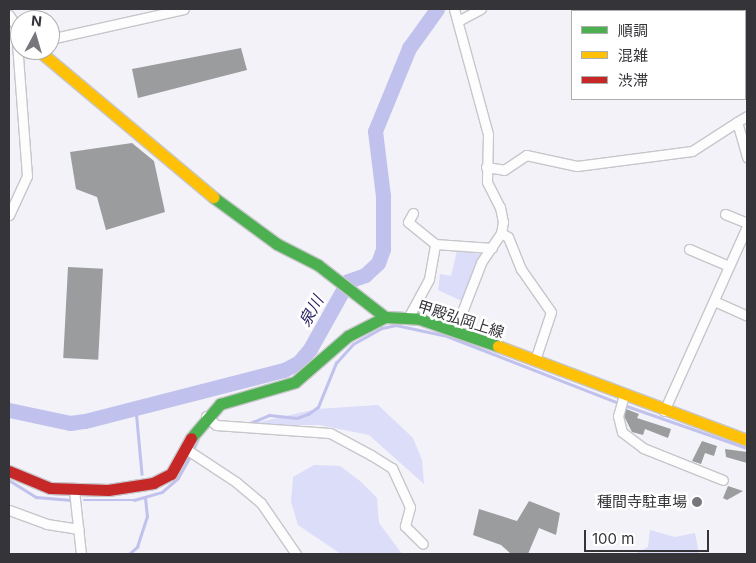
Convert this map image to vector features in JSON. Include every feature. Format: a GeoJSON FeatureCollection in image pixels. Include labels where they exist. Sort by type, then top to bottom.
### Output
{"type":"FeatureCollection","features":[{"type":"Feature","properties":{"kind":"main road"},"geometry":{"type":"LineString","coordinates":[[49,60],[148,146],[229,210],[345,287],[385,317]]}},
{"type":"Feature","properties":{"kind":"main road","name":"甲殿弘岡上線"},"geometry":{"type":"LineString","coordinates":[[9,471],[50,488],[74,490],[153,483],[171,474],[191,452],[206,416],[220,404],[295,382],[312,371],[348,336],[385,317],[408,318],[455,330],[535,360],[623,399],[747,440]]}},
{"type":"Feature","properties":{"kind":"street"},"geometry":{"type":"LineString","coordinates":[[60,37],[184,9]]}},
{"type":"Feature","properties":{"kind":"street"},"geometry":{"type":"LineString","coordinates":[[454,9],[488,134],[487,182],[500,206],[501,233],[482,263],[455,330]]}},
{"type":"Feature","properties":{"kind":"street"},"geometry":{"type":"LineString","coordinates":[[458,21],[482,9]]}},
{"type":"Feature","properties":{"kind":"street"},"geometry":{"type":"LineString","coordinates":[[9,215],[27,176],[16,60]]}},
{"type":"Feature","properties":{"kind":"street"},"geometry":{"type":"LineString","coordinates":[[486,167],[504,170],[526,155],[577,166],[692,151],[747,116]]}},
{"type":"Feature","properties":{"kind":"street"},"geometry":{"type":"LineString","coordinates":[[737,122],[747,158]]}},
{"type":"Feature","properties":{"kind":"street"},"geometry":{"type":"LineString","coordinates":[[413,214],[408,222],[435,244],[492,248]]}},
{"type":"Feature","properties":{"kind":"street"},"geometry":{"type":"LineString","coordinates":[[664,411],[747,224],[725,214]]}},
{"type":"Feature","properties":{"kind":"street"},"geometry":{"type":"LineString","coordinates":[[501,233],[508,237],[521,269],[551,312],[535,360]]}},
{"type":"Feature","properties":{"kind":"street"},"geometry":{"type":"LineString","coordinates":[[408,318],[429,279],[435,244]]}},
{"type":"Feature","properties":{"kind":"street"},"geometry":{"type":"LineString","coordinates":[[689,249],[729,266]]}},
{"type":"Feature","properties":{"kind":"street"},"geometry":{"type":"LineString","coordinates":[[714,301],[747,316]]}},
{"type":"Feature","properties":{"kind":"street"},"geometry":{"type":"LineString","coordinates":[[623,399],[619,426],[643,448],[723,480]]}},
{"type":"Feature","properties":{"kind":"street"},"geometry":{"type":"LineString","coordinates":[[206,416],[216,425],[330,434],[353,444],[392,468],[410,507],[406,526],[422,544]]}},
{"type":"Feature","properties":{"kind":"street"},"geometry":{"type":"LineString","coordinates":[[191,452],[261,503],[296,554]]}},
{"type":"Feature","properties":{"kind":"street"},"geometry":{"type":"LineString","coordinates":[[74,490],[81,554]]}},
{"type":"Feature","properties":{"kind":"street"},"geometry":{"type":"LineString","coordinates":[[9,510],[47,524],[79,529]]}},
{"type":"Feature","properties":{"kind":"shaded area"},"geometry":{"type":"Polygon","coordinates":[[[457,251],[482,254],[462,301],[438,290],[440,274],[451,276],[457,251]]]}},
{"type":"Feature","properties":{"kind":"shaded area"},"geometry":{"type":"Polygon","coordinates":[[[378,405],[413,438],[422,460],[424,484],[369,435],[320,425],[246,425],[317,409],[378,405]]]}},
{"type":"Feature","properties":{"kind":"shaded area"},"geometry":{"type":"Polygon","coordinates":[[[314,465],[340,466],[360,481],[377,498],[379,523],[402,554],[341,554],[298,525],[291,502],[293,477],[314,465]]]}},
{"type":"Feature","properties":{"kind":"shaded area"},"geometry":{"type":"Polygon","coordinates":[[[650,530],[675,537],[695,533],[699,554],[634,554],[648,547],[650,530]]]}},
{"type":"Feature","properties":{"kind":"building"},"geometry":{"type":"Polygon","coordinates":[[[241,48],[247,70],[138,98],[132,69],[241,48]]]}},
{"type":"Feature","properties":{"kind":"building"},"geometry":{"type":"Polygon","coordinates":[[[132,143],[154,161],[165,212],[106,230],[97,197],[76,189],[70,152],[132,143]]]}},
{"type":"Feature","properties":{"kind":"building"},"geometry":{"type":"Polygon","coordinates":[[[68,267],[103,269],[98,360],[63,358],[68,267]]]}},
{"type":"Feature","properties":{"kind":"building"},"geometry":{"type":"Polygon","coordinates":[[[626,409],[639,414],[637,418],[671,429],[668,438],[645,429],[643,435],[632,432],[624,416],[626,409]]]}},
{"type":"Feature","properties":{"kind":"building"},"geometry":{"type":"Polygon","coordinates":[[[702,441],[717,446],[714,456],[705,453],[701,464],[692,461],[702,441]]]}},
{"type":"Feature","properties":{"kind":"building"},"geometry":{"type":"Polygon","coordinates":[[[725,449],[747,452],[747,463],[726,457],[725,449]]]}},
{"type":"Feature","properties":{"kind":"building"},"geometry":{"type":"Polygon","coordinates":[[[728,486],[743,491],[727,500],[723,498],[728,486]]]}},
{"type":"Feature","properties":{"kind":"building"},"geometry":{"type":"Polygon","coordinates":[[[529,501],[560,513],[556,535],[539,528],[528,554],[511,554],[501,545],[473,535],[479,509],[517,521],[529,501]]]}},
{"type":"Feature","properties":{"kind":"waterway","name":"泉川"},"geometry":{"type":"LineString","coordinates":[[9,410],[70,423],[85,421],[284,370],[299,362],[310,349],[348,281],[365,275],[378,263],[383,249],[383,196],[375,131],[409,48],[437,9]]}},
{"type":"Feature","properties":{"kind":"waterway"},"geometry":{"type":"LineString","coordinates":[[248,424],[269,415],[297,418],[308,414],[318,407],[336,363],[353,344],[382,328],[396,325],[447,336],[619,403]]}},
{"type":"Feature","properties":{"kind":"waterway"},"geometry":{"type":"LineString","coordinates":[[624,405],[747,448]]}},
{"type":"Feature","properties":{"kind":"waterway"},"geometry":{"type":"LineString","coordinates":[[136,409],[142,474]]}},
{"type":"Feature","properties":{"kind":"waterway"},"geometry":{"type":"LineString","coordinates":[[193,450],[198,439]]}},
{"type":"Feature","properties":{"kind":"waterway"},"geometry":{"type":"LineString","coordinates":[[84,500],[134,500],[162,492],[178,478],[191,455]]}},
{"type":"Feature","properties":{"kind":"waterway"},"geometry":{"type":"LineString","coordinates":[[9,480],[36,497],[71,500]]}},
{"type":"Feature","properties":{"kind":"waterway"},"geometry":{"type":"LineString","coordinates":[[129,554],[137,547],[147,517],[145,498]]}},
{"type":"Feature","properties":{"kind":"traffic: fast"},"geometry":{"type":"LineString","coordinates":[[213,197],[277,244],[318,265],[385,317]]}},
{"type":"Feature","properties":{"kind":"traffic: fast"},"geometry":{"type":"LineString","coordinates":[[191,438],[220,404],[295,382],[348,336],[385,317],[420,319],[498,346]]}},
{"type":"Feature","properties":{"kind":"traffic: slow"},"geometry":{"type":"LineString","coordinates":[[50,60],[213,197]]}},
{"type":"Feature","properties":{"kind":"traffic: slow"},"geometry":{"type":"LineString","coordinates":[[498,346],[747,440]]}},
{"type":"Feature","properties":{"kind":"traffic: jam"},"geometry":{"type":"LineString","coordinates":[[9,471],[50,488],[108,490],[153,483],[171,474],[191,438]]}},
{"type":"Feature","properties":{"kind":"place","name":"種間寺駐車場"},"geometry":{"type":"Point","coordinates":[697,502]}}]}
